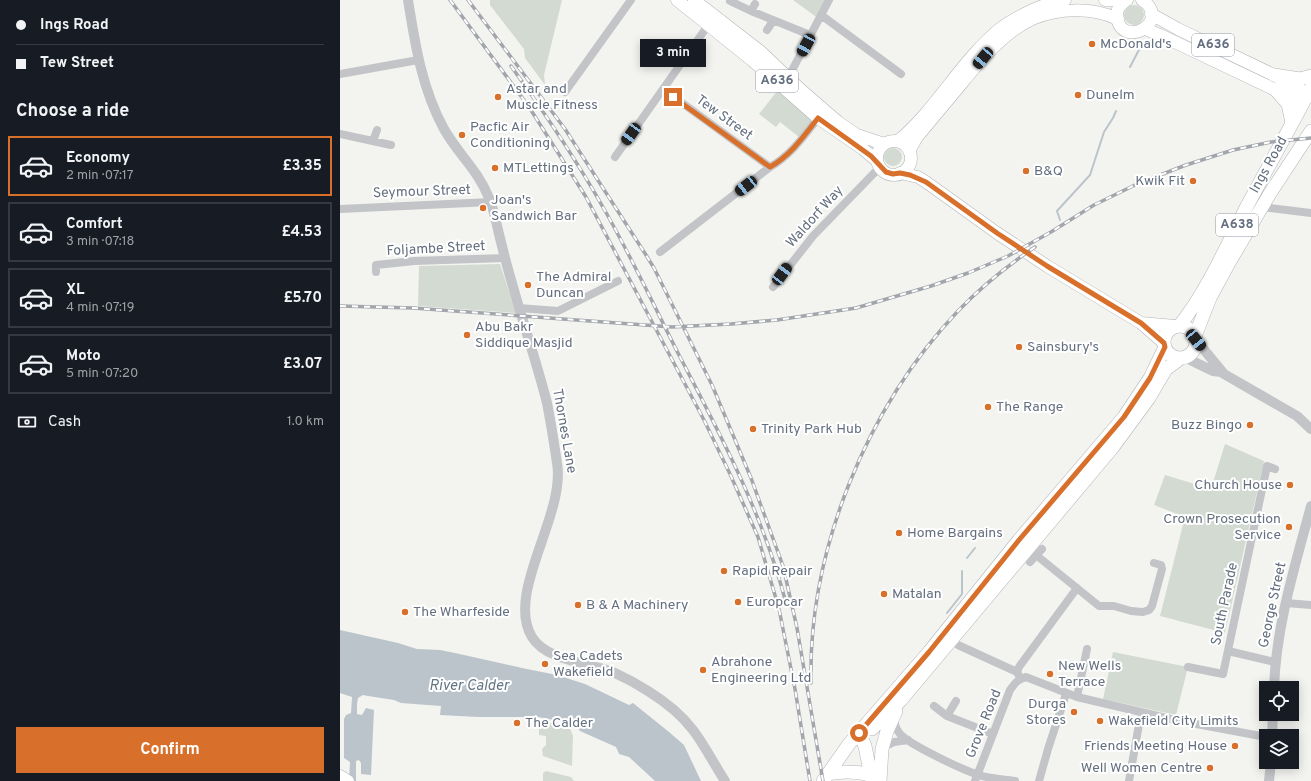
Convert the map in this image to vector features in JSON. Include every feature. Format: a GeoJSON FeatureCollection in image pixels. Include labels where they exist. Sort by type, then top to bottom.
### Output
{"type":"FeatureCollection","features":[{"type":"Feature","properties":{"kind":"highway"},"geometry":{"type":"LineString","coordinates":[[1274,75],[1300,79],[1311,76]]}},
{"type":"Feature","properties":{"kind":"highway"},"geometry":{"type":"LineString","coordinates":[[1275,89],[1288,104],[1292,123]]}},
{"type":"Feature","properties":{"kind":"highway","name":"Ings Road"},"geometry":{"type":"LineString","coordinates":[[1178,326],[1197,302],[1209,282],[1292,123],[1309,97]]}},
{"type":"Feature","properties":{"kind":"highway","name":"Ings Road"},"geometry":{"type":"LineString","coordinates":[[1196,338],[1210,298],[1230,261],[1262,207],[1311,131]]}},
{"type":"Feature","properties":{"kind":"highway"},"geometry":{"type":"LineString","coordinates":[[1178,326],[1189,328],[1196,338]]}},
{"type":"Feature","properties":{"kind":"highway","name":"A638"},"geometry":{"type":"LineString","coordinates":[[861,736],[1036,520],[1124,417],[1150,378],[1164,345],[1164,338],[1168,331],[1178,326]]}},
{"type":"Feature","properties":{"kind":"highway","name":"A638"},"geometry":{"type":"LineString","coordinates":[[825,777],[841,757],[846,748],[901,700],[1039,547],[1064,504],[1125,431],[1149,398],[1166,369],[1182,357],[1192,353],[1196,338]]}},
{"type":"Feature","properties":{"kind":"highway"},"geometry":{"type":"LineString","coordinates":[[1164,345],[1171,355],[1182,357]]}},
{"type":"Feature","properties":{"kind":"highway"},"geometry":{"type":"LineString","coordinates":[[1039,547],[1038,525],[1036,520],[1047,518],[1064,504]]}},
{"type":"Feature","properties":{"kind":"highway"},"geometry":{"type":"LineString","coordinates":[[874,779],[887,731],[901,700]]}},
{"type":"Feature","properties":{"kind":"highway"},"geometry":{"type":"LineString","coordinates":[[861,736],[874,779]]}},
{"type":"Feature","properties":{"kind":"highway"},"geometry":{"type":"LineString","coordinates":[[825,777],[846,771],[854,771],[874,779]]}},
{"type":"Feature","properties":{"kind":"main road","name":"A636"},"geometry":{"type":"LineString","coordinates":[[677,0],[754,61],[818,118],[863,149],[889,174],[900,173],[926,182],[997,233],[1047,266],[1141,323],[1164,345]]}},
{"type":"Feature","properties":{"kind":"main road","name":"A636"},"geometry":{"type":"LineString","coordinates":[[694,0],[762,52],[788,78],[838,122],[857,136],[884,144],[890,141],[898,141],[906,147],[914,165],[926,182]]}},
{"type":"Feature","properties":{"kind":"main road","name":"A636"},"geometry":{"type":"LineString","coordinates":[[898,141],[917,124],[977,52],[1002,28],[1020,16],[1055,1],[1065,0]]}},
{"type":"Feature","properties":{"kind":"main road"},"geometry":{"type":"LineString","coordinates":[[1105,0],[1126,0]]}},
{"type":"Feature","properties":{"kind":"main road"},"geometry":{"type":"LineString","coordinates":[[1126,0],[1118,8],[1118,19],[1121,26],[1128,31],[1136,32],[1145,29],[1151,19],[1147,4]]}},
{"type":"Feature","properties":{"kind":"main road","name":"A636"},"geometry":{"type":"LineString","coordinates":[[1147,4],[1178,29],[1274,75],[1309,97]]}},
{"type":"Feature","properties":{"kind":"main road"},"geometry":{"type":"LineString","coordinates":[[900,173],[907,167],[917,137],[983,58],[999,42],[1019,27],[1032,19],[1056,12],[1072,10],[1106,14],[1118,19]]}},
{"type":"Feature","properties":{"kind":"main road","name":"A636"},"geometry":{"type":"LineString","coordinates":[[1145,29],[1275,89],[1309,97]]}},
{"type":"Feature","properties":{"kind":"main road"},"geometry":{"type":"LineString","coordinates":[[878,164],[878,151],[884,144]]}},
{"type":"Feature","properties":{"kind":"main road","name":"A636"},"geometry":{"type":"LineString","coordinates":[[1141,323],[1178,326]]}},
{"type":"Feature","properties":{"kind":"main road"},"geometry":{"type":"LineString","coordinates":[[340,776],[348,781]]}},
{"type":"Feature","properties":{"kind":"street","name":"Thornes Lane"},"geometry":{"type":"LineString","coordinates":[[408,0],[418,60],[428,93],[440,120],[453,142],[473,167],[486,189],[491,202],[505,258],[534,355],[547,405],[558,466],[559,480],[548,526],[534,565],[525,599],[524,613],[527,626],[537,644],[549,652],[615,673],[649,691],[680,715],[694,731],[725,781]]}},
{"type":"Feature","properties":{"kind":"street"},"geometry":{"type":"LineString","coordinates":[[565,92],[631,0]]}},
{"type":"Feature","properties":{"kind":"street"},"geometry":{"type":"LineString","coordinates":[[788,78],[829,0]]}},
{"type":"Feature","properties":{"kind":"street"},"geometry":{"type":"LineString","coordinates":[[735,2],[773,21],[810,35]]}},
{"type":"Feature","properties":{"kind":"street"},"geometry":{"type":"LineString","coordinates":[[751,11],[755,4]]}},
{"type":"Feature","properties":{"kind":"street"},"geometry":{"type":"LineString","coordinates":[[821,15],[901,74]]}},
{"type":"Feature","properties":{"kind":"street"},"geometry":{"type":"LineString","coordinates":[[767,30],[773,21]]}},
{"type":"Feature","properties":{"kind":"street"},"geometry":{"type":"LineString","coordinates":[[615,157],[709,24]]}},
{"type":"Feature","properties":{"kind":"street"},"geometry":{"type":"LineString","coordinates":[[340,74],[418,60]]}},
{"type":"Feature","properties":{"kind":"street","name":"Tew Street"},"geometry":{"type":"LineString","coordinates":[[663,89],[770,167]]}},
{"type":"Feature","properties":{"kind":"street"},"geometry":{"type":"LineString","coordinates":[[660,252],[770,167],[782,160],[818,118]]}},
{"type":"Feature","properties":{"kind":"street"},"geometry":{"type":"LineString","coordinates":[[373,140],[377,130]]}},
{"type":"Feature","properties":{"kind":"street"},"geometry":{"type":"LineString","coordinates":[[340,134],[391,145]]}},
{"type":"Feature","properties":{"kind":"street","name":"Waldorf Way"},"geometry":{"type":"LineString","coordinates":[[773,287],[813,236],[878,164]]}},
{"type":"Feature","properties":{"kind":"street","name":"Seymour Street"},"geometry":{"type":"LineString","coordinates":[[340,209],[491,202]]}},
{"type":"Feature","properties":{"kind":"street"},"geometry":{"type":"LineString","coordinates":[[1262,207],[1311,213]]}},
{"type":"Feature","properties":{"kind":"street","name":"Foljambe Street"},"geometry":{"type":"LineString","coordinates":[[376,272],[376,265],[414,261],[505,258]]}},
{"type":"Feature","properties":{"kind":"street"},"geometry":{"type":"LineString","coordinates":[[519,308],[558,311],[618,281]]}},
{"type":"Feature","properties":{"kind":"street"},"geometry":{"type":"LineString","coordinates":[[1196,338],[1221,372]]}},
{"type":"Feature","properties":{"kind":"street"},"geometry":{"type":"LineString","coordinates":[[1182,357],[1213,371],[1221,372],[1310,425]]}},
{"type":"Feature","properties":{"kind":"street","name":"South Parade"},"geometry":{"type":"LineString","coordinates":[[1188,667],[1223,674],[1267,466],[1275,469]]}},
{"type":"Feature","properties":{"kind":"street","name":"George Street"},"geometry":{"type":"LineString","coordinates":[[1274,681],[1275,662],[1286,603],[1311,506]]}},
{"type":"Feature","properties":{"kind":"street"},"geometry":{"type":"LineString","coordinates":[[1030,562],[1039,547],[1077,588],[1099,606],[1114,606],[1131,611],[1143,612],[1149,610],[1152,606],[1162,569],[1161,565],[1154,563]]}},
{"type":"Feature","properties":{"kind":"street","name":"Grove Road"},"geometry":{"type":"LineString","coordinates":[[976,778],[1010,690],[1019,675],[1019,667],[1077,588]]}},
{"type":"Feature","properties":{"kind":"street"},"geometry":{"type":"LineString","coordinates":[[1286,603],[1311,605]]}},
{"type":"Feature","properties":{"kind":"street"},"geometry":{"type":"LineString","coordinates":[[958,646],[1019,675],[1032,678],[1078,698],[1205,727],[1259,736]]}},
{"type":"Feature","properties":{"kind":"street"},"geometry":{"type":"LineString","coordinates":[[1078,698],[1087,650]]}},
{"type":"Feature","properties":{"kind":"street"},"geometry":{"type":"LineString","coordinates":[[1228,651],[1275,662]]}},
{"type":"Feature","properties":{"kind":"street"},"geometry":{"type":"LineString","coordinates":[[1039,781],[1066,694]]}},
{"type":"Feature","properties":{"kind":"street"},"geometry":{"type":"LineString","coordinates":[[947,716],[956,702]]}},
{"type":"Feature","properties":{"kind":"street"},"geometry":{"type":"LineString","coordinates":[[934,706],[947,716],[994,734]]}},
{"type":"Feature","properties":{"kind":"street"},"geometry":{"type":"LineString","coordinates":[[1129,781],[1141,713]]}},
{"type":"Feature","properties":{"kind":"street"},"geometry":{"type":"LineString","coordinates":[[894,714],[896,727],[900,734],[976,778],[1015,781]]}},
{"type":"Feature","properties":{"kind":"street"},"geometry":{"type":"LineString","coordinates":[[882,749],[894,742],[908,740]]}},
{"type":"Feature","properties":{"kind":"street"},"geometry":{"type":"LineString","coordinates":[[1269,781],[1270,769]]}},
{"type":"Feature","properties":{"kind":"shaded area"},"geometry":{"type":"Polygon","coordinates":[[[490,0],[562,0],[544,75],[545,85],[525,58],[524,49],[490,5],[490,0]]]}},
{"type":"Feature","properties":{"kind":"shaded area"},"geometry":{"type":"Polygon","coordinates":[[[793,0],[829,0],[819,19],[793,0]]]}},
{"type":"Feature","properties":{"kind":"shaded area"},"geometry":{"type":"Polygon","coordinates":[[[1134,5],[1141,8],[1144,15],[1141,22],[1134,25],[1127,22],[1124,15],[1127,8],[1134,5]]]}},
{"type":"Feature","properties":{"kind":"shaded area"},"geometry":{"type":"Polygon","coordinates":[[[782,85],[818,118],[799,137],[780,122],[776,127],[759,114],[782,85]]]}},
{"type":"Feature","properties":{"kind":"shaded area"},"geometry":{"type":"Polygon","coordinates":[[[889,148],[897,148],[902,153],[900,164],[897,166],[889,166],[884,161],[884,153],[889,148]]]}},
{"type":"Feature","properties":{"kind":"shaded area"},"geometry":{"type":"Polygon","coordinates":[[[500,264],[516,313],[418,306],[419,266],[500,264]]]}},
{"type":"Feature","properties":{"kind":"shaded area"},"geometry":{"type":"Polygon","coordinates":[[[1225,444],[1264,461],[1225,633],[1160,616],[1185,517],[1154,505],[1165,475],[1211,489],[1225,444]]]}},
{"type":"Feature","properties":{"kind":"shaded area"},"geometry":{"type":"Polygon","coordinates":[[[1113,652],[1188,667],[1176,715],[1103,699],[1113,652]]]}},
{"type":"Feature","properties":{"kind":"shaded area"},"geometry":{"type":"Polygon","coordinates":[[[539,721],[569,726],[573,736],[572,766],[543,756],[542,749],[546,745],[546,736],[539,735],[539,721]]]}},
{"type":"Feature","properties":{"kind":"shaded area"},"geometry":{"type":"Polygon","coordinates":[[[546,771],[571,777],[574,781],[543,781],[543,773],[546,771]]]}},
{"type":"Feature","properties":{"kind":"water","name":"River Calder"},"geometry":{"type":"Polygon","coordinates":[[[340,630],[398,643],[417,649],[440,650],[557,675],[585,684],[629,705],[633,703],[684,745],[701,781],[655,781],[629,757],[619,754],[616,747],[580,731],[576,726],[568,723],[538,717],[478,717],[440,715],[441,706],[401,703],[394,700],[363,695],[358,698],[357,714],[362,715],[366,708],[374,710],[371,775],[361,774],[361,763],[359,760],[356,761],[356,781],[349,781],[350,762],[344,758],[344,719],[346,715],[351,713],[352,697],[340,693],[340,630]]]}},
{"type":"Feature","properties":{"kind":"waterway"},"geometry":{"type":"LineString","coordinates":[[1130,67],[1142,44]]}},
{"type":"Feature","properties":{"kind":"waterway"},"geometry":{"type":"LineString","coordinates":[[1060,220],[1057,211],[1090,175],[1104,132],[1116,111]]}},
{"type":"Feature","properties":{"kind":"waterway"},"geometry":{"type":"LineString","coordinates":[[967,558],[975,548]]}},
{"type":"Feature","properties":{"kind":"waterway"},"geometry":{"type":"LineString","coordinates":[[947,613],[962,594],[962,571]]}},
{"type":"Feature","properties":{"kind":"railway"},"geometry":{"type":"LineString","coordinates":[[450,0],[529,107],[586,197],[704,420],[730,474],[758,537],[779,609],[795,689],[810,781]]}},
{"type":"Feature","properties":{"kind":"railway"},"geometry":{"type":"LineString","coordinates":[[468,0],[565,129],[646,255],[654,268],[712,385],[751,478],[783,566],[797,628],[823,781]]}},
{"type":"Feature","properties":{"kind":"railway"},"geometry":{"type":"LineString","coordinates":[[511,66],[548,118],[571,154],[593,190],[633,263],[740,476],[777,570],[786,603]]}},
{"type":"Feature","properties":{"kind":"railway"},"geometry":{"type":"LineString","coordinates":[[340,306],[413,308],[672,327],[777,320],[856,308],[931,286],[968,273],[1008,256],[1051,232],[1094,205],[1137,184],[1186,165],[1233,150],[1271,142],[1311,138]]}},
{"type":"Feature","properties":{"kind":"railway"},"geometry":{"type":"LineString","coordinates":[[811,683],[813,633],[820,583],[832,533],[849,484],[871,436],[896,391],[925,349],[958,311],[976,294],[995,277],[1035,247]]}},
{"type":"Feature","properties":{"kind":"place","name":"McDonald's"},"geometry":{"type":"Point","coordinates":[1092,44]}},
{"type":"Feature","properties":{"kind":"place","name":"Dunelm"},"geometry":{"type":"Point","coordinates":[1078,95]}},
{"type":"Feature","properties":{"kind":"place","name":"Astar and Muscle Fitness"},"geometry":{"type":"Point","coordinates":[498,97]}},
{"type":"Feature","properties":{"kind":"place","name":"Pacfic Air Conditioning"},"geometry":{"type":"Point","coordinates":[462,135]}},
{"type":"Feature","properties":{"kind":"place","name":"MTLettings"},"geometry":{"type":"Point","coordinates":[495,168]}},
{"type":"Feature","properties":{"kind":"place","name":"B&Q"},"geometry":{"type":"Point","coordinates":[1026,171]}},
{"type":"Feature","properties":{"kind":"place","name":"Kwik Fit"},"geometry":{"type":"Point","coordinates":[1193,181]}},
{"type":"Feature","properties":{"kind":"place","name":"Joan's Sandwich Bar"},"geometry":{"type":"Point","coordinates":[483,208]}},
{"type":"Feature","properties":{"kind":"place","name":"The Admiral Duncan"},"geometry":{"type":"Point","coordinates":[528,285]}},
{"type":"Feature","properties":{"kind":"place","name":"Abu Bakr Siddique Masjid"},"geometry":{"type":"Point","coordinates":[467,335]}},
{"type":"Feature","properties":{"kind":"place","name":"Sainsbury's"},"geometry":{"type":"Point","coordinates":[1019,347]}},
{"type":"Feature","properties":{"kind":"place","name":"The Range"},"geometry":{"type":"Point","coordinates":[988,407]}},
{"type":"Feature","properties":{"kind":"place","name":"Buzz Bingo"},"geometry":{"type":"Point","coordinates":[1250,425]}},
{"type":"Feature","properties":{"kind":"place","name":"Trinity Park Hub"},"geometry":{"type":"Point","coordinates":[753,429]}},
{"type":"Feature","properties":{"kind":"place","name":"Church House"},"geometry":{"type":"Point","coordinates":[1290,485]}},
{"type":"Feature","properties":{"kind":"place","name":"Crown Prosecution Service"},"geometry":{"type":"Point","coordinates":[1289,527]}},
{"type":"Feature","properties":{"kind":"place","name":"Home Bargains"},"geometry":{"type":"Point","coordinates":[899,533]}},
{"type":"Feature","properties":{"kind":"place","name":"Rapid Repair"},"geometry":{"type":"Point","coordinates":[724,571]}},
{"type":"Feature","properties":{"kind":"place","name":"Matalan"},"geometry":{"type":"Point","coordinates":[884,594]}},
{"type":"Feature","properties":{"kind":"place","name":"Europcar"},"geometry":{"type":"Point","coordinates":[738,602]}},
{"type":"Feature","properties":{"kind":"place","name":"B & A Machinery"},"geometry":{"type":"Point","coordinates":[578,605]}},
{"type":"Feature","properties":{"kind":"place","name":"The Wharfeside"},"geometry":{"type":"Point","coordinates":[405,612]}},
{"type":"Feature","properties":{"kind":"place","name":"Sea Cadets Wakefield"},"geometry":{"type":"Point","coordinates":[545,664]}},
{"type":"Feature","properties":{"kind":"place","name":"Abrahone Engineering Ltd"},"geometry":{"type":"Point","coordinates":[703,670]}},
{"type":"Feature","properties":{"kind":"place","name":"New Wells Terrace"},"geometry":{"type":"Point","coordinates":[1050,674]}},
{"type":"Feature","properties":{"kind":"place","name":"Durga Stores"},"geometry":{"type":"Point","coordinates":[1074,712]}},
{"type":"Feature","properties":{"kind":"place","name":"Wakefield City Limits"},"geometry":{"type":"Point","coordinates":[1100,721]}},
{"type":"Feature","properties":{"kind":"place","name":"The Calder"},"geometry":{"type":"Point","coordinates":[517,723]}},
{"type":"Feature","properties":{"kind":"place","name":"Friends Meeting House"},"geometry":{"type":"Point","coordinates":[1235,746]}},
{"type":"Feature","properties":{"kind":"place","name":"Well Women Centre"},"geometry":{"type":"Point","coordinates":[1210,768]}},
{"type":"Feature","properties":{"kind":"route"},"geometry":{"type":"LineString","coordinates":[[673,97],[770,167],[782,160],[791,151],[818,118],[863,149],[877,161],[882,170],[889,174],[900,173],[910,175],[926,182],[997,233],[1047,266],[1141,323],[1164,343],[1165,347],[1150,378],[1124,417],[1103,444],[1019,540],[929,652],[859,733]]}}]}
